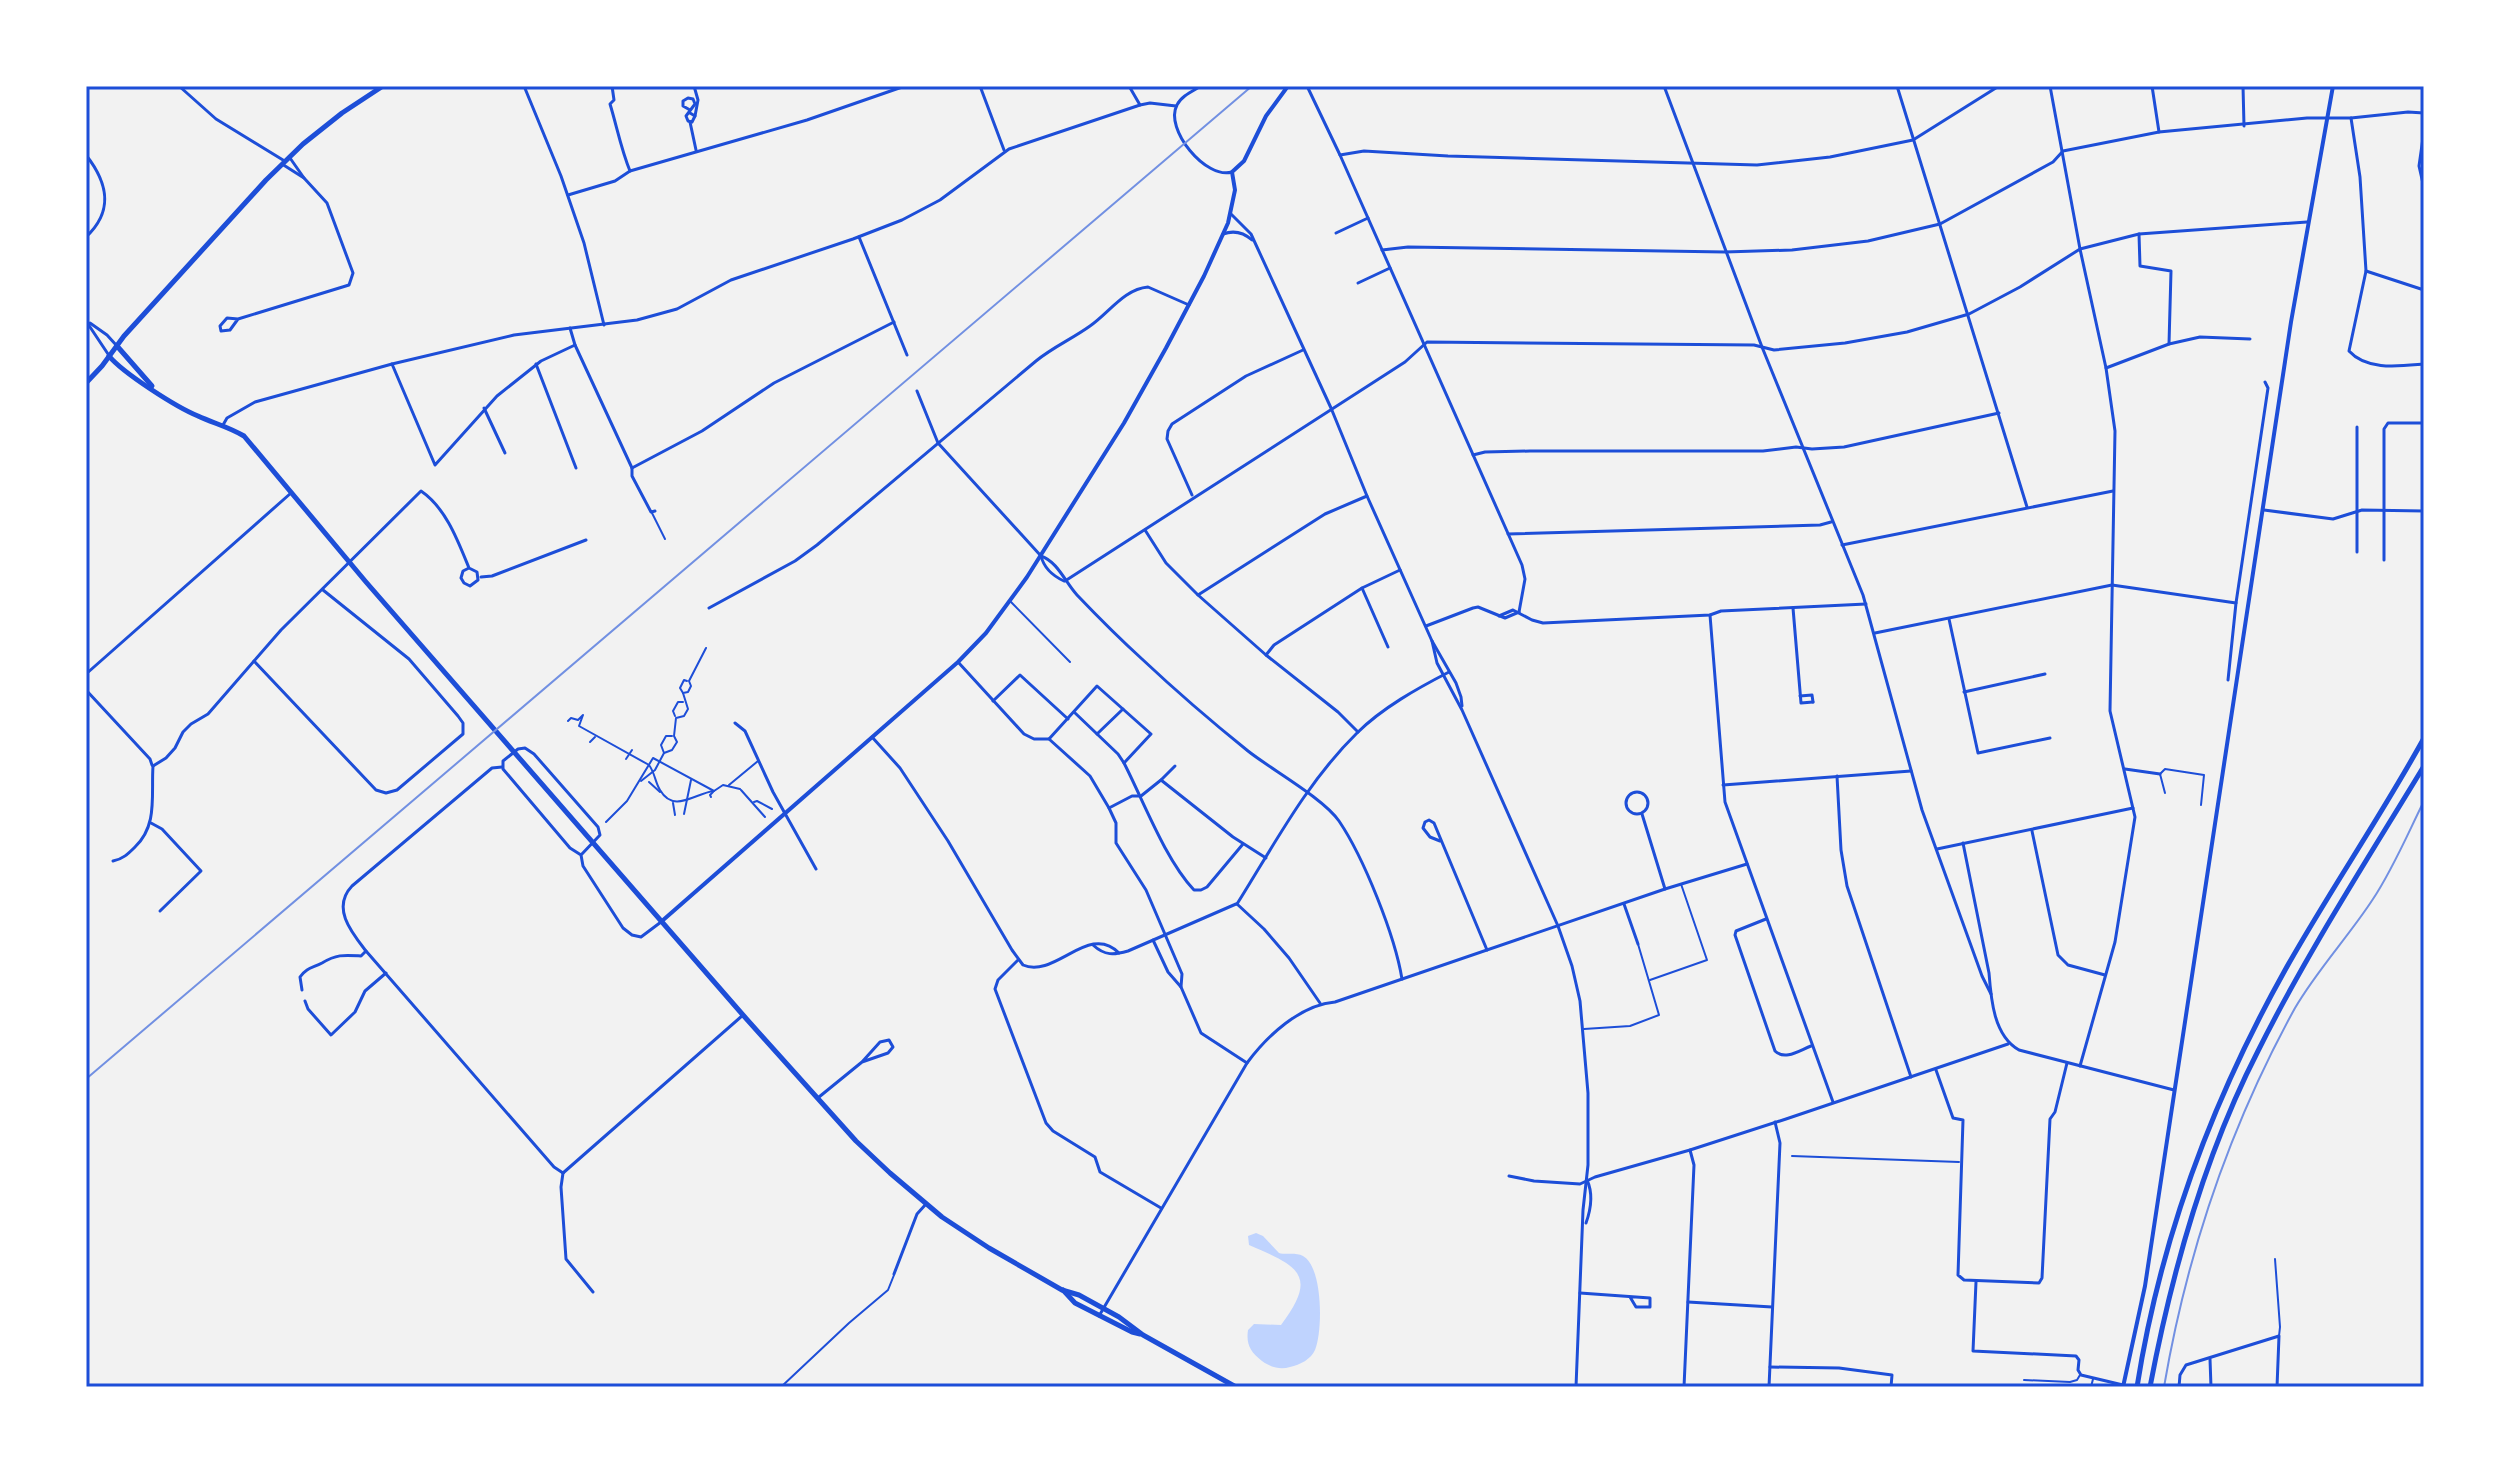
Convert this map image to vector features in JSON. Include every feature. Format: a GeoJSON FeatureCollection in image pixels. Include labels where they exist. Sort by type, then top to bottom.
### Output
{"type":"FeatureCollection","features":[{"type":"Feature","properties":{"kind":"main road"},"geometry":{"type":"LineString","coordinates":[[86,383],[124,336],[286,161],[331,121],[383,86]]}},
{"type":"Feature","properties":{"kind":"main road"},"geometry":{"type":"LineString","coordinates":[[117,346],[159,392]]}},
{"type":"Feature","properties":{"kind":"main road"},"geometry":{"type":"LineString","coordinates":[[109,356],[119,368],[195,415],[244,436],[350,564],[856,1141],[926,1204],[989,1248],[1062,1290],[1103,1308],[1143,1335],[1236,1387]]}},
{"type":"Feature","properties":{"kind":"main road"},"geometry":{"type":"LineString","coordinates":[[2137,1387],[2155,1296],[2174,1225],[2213,1117],[2235,1067],[2285,970],[2424,738]]}},
{"type":"Feature","properties":{"kind":"main road"},"geometry":{"type":"LineString","coordinates":[[2150,1387],[2188,1227],[2242,1085],[2299,973],[2424,766]]}},
{"type":"Feature","properties":{"kind":"main road"},"geometry":{"type":"LineString","coordinates":[[1062,1290],[1075,1303],[1143,1335]]}},
{"type":"Feature","properties":{"kind":"street"},"geometry":{"type":"LineString","coordinates":[[179,86],[216,119],[286,161],[304,178],[327,203],[353,273],[349,285],[333,291],[238,319],[227,318],[220,326],[221,331],[230,330],[238,319]]}},
{"type":"Feature","properties":{"kind":"street"},"geometry":{"type":"LineString","coordinates":[[524,86],[568,195],[593,272],[604,325]]}},
{"type":"Feature","properties":{"kind":"street"},"geometry":{"type":"LineString","coordinates":[[612,86],[614,100],[610,104],[630,171]]}},
{"type":"Feature","properties":{"kind":"street"},"geometry":{"type":"LineString","coordinates":[[690,122],[694,121],[695,116],[694,86]]}},
{"type":"Feature","properties":{"kind":"street"},"geometry":{"type":"LineString","coordinates":[[568,195],[615,181],[630,171],[807,120],[905,86]]}},
{"type":"Feature","properties":{"kind":"street"},"geometry":{"type":"LineString","coordinates":[[980,86],[1005,151]]}},
{"type":"Feature","properties":{"kind":"street"},"geometry":{"type":"LineString","coordinates":[[1129,86],[1140,105]]}},
{"type":"Feature","properties":{"kind":"street"},"geometry":{"type":"LineString","coordinates":[[1201,86],[1181,99],[1176,106],[1174,120],[1178,134],[1201,161],[1218,173],[1232,172],[1244,161],[1266,116],[1288,86]]}},
{"type":"Feature","properties":{"kind":"street"},"geometry":{"type":"LineString","coordinates":[[1307,86],[1525,572],[1519,612]]}},
{"type":"Feature","properties":{"kind":"street"},"geometry":{"type":"LineString","coordinates":[[1664,86],[1762,347],[1866,604],[1911,771],[1991,994]]}},
{"type":"Feature","properties":{"kind":"street"},"geometry":{"type":"LineString","coordinates":[[1897,86],[2027,507]]}},
{"type":"Feature","properties":{"kind":"street"},"geometry":{"type":"LineString","coordinates":[[1340,155],[1364,151],[1757,165],[1830,157],[1913,140],[1999,86]]}},
{"type":"Feature","properties":{"kind":"street"},"geometry":{"type":"LineString","coordinates":[[2050,86],[2106,368],[2115,431],[2110,711],[2133,808],[2133,837],[2115,942],[2080,1066]]}},
{"type":"Feature","properties":{"kind":"street"},"geometry":{"type":"LineString","coordinates":[[2152,86],[2159,132]]}},
{"type":"Feature","properties":{"kind":"street"},"geometry":{"type":"LineString","coordinates":[[2243,86],[2244,126]]}},
{"type":"Feature","properties":{"kind":"street"},"geometry":{"type":"LineString","coordinates":[[1976,1281],[1973,1351],[2076,1356],[2081,1374],[2123,1386],[2145,1286],[2307,222],[2333,86]]}},
{"type":"Feature","properties":{"kind":"street"},"geometry":{"type":"LineString","coordinates":[[695,116],[684,109],[683,101],[688,98],[696,101]]}},
{"type":"Feature","properties":{"kind":"street"},"geometry":{"type":"LineString","coordinates":[[696,101],[686,116],[696,151]]}},
{"type":"Feature","properties":{"kind":"street"},"geometry":{"type":"LineString","coordinates":[[223,425],[227,418],[255,402],[392,364],[489,340],[642,319],[677,309],[731,280],[902,220],[940,200],[1005,151],[1140,105],[1176,106]]}},
{"type":"Feature","properties":{"kind":"street"},"geometry":{"type":"LineString","coordinates":[[1382,250],[1408,247],[1725,252],[1792,250],[1877,239],[1940,224],[2053,162],[2063,151],[2159,132],[2307,118],[2424,113]]}},
{"type":"Feature","properties":{"kind":"street"},"geometry":{"type":"LineString","coordinates":[[2351,118],[2360,177],[2366,271],[2349,354],[2389,367],[2424,364]]}},
{"type":"Feature","properties":{"kind":"street"},"geometry":{"type":"LineString","coordinates":[[2424,131],[2419,166],[2424,188]]}},
{"type":"Feature","properties":{"kind":"street"},"geometry":{"type":"LineString","coordinates":[[86,155],[97,169],[106,193],[100,219],[86,237]]}},
{"type":"Feature","properties":{"kind":"street"},"geometry":{"type":"LineString","coordinates":[[286,161],[304,178]]}},
{"type":"Feature","properties":{"kind":"street"},"geometry":{"type":"LineString","coordinates":[[581,855],[600,835],[600,831],[531,751],[522,748],[503,761],[502,767],[570,848],[581,855],[583,866],[627,932],[641,937],[958,662],[986,633],[1041,556],[1126,418],[1189,305],[1231,214],[1235,190],[1232,172]]}},
{"type":"Feature","properties":{"kind":"street"},"geometry":{"type":"LineString","coordinates":[[1231,214],[1246,226],[1255,242],[1432,641],[1461,697],[1462,710]]}},
{"type":"Feature","properties":{"kind":"street"},"geometry":{"type":"LineString","coordinates":[[1336,233],[1368,218]]}},
{"type":"Feature","properties":{"kind":"street"},"geometry":{"type":"LineString","coordinates":[[1065,581],[1405,362],[1427,342],[1762,347],[1774,350],[1845,343],[1907,332],[1969,314],[2020,287],[2080,249],[2139,234],[2307,222]]}},
{"type":"Feature","properties":{"kind":"street"},"geometry":{"type":"LineString","coordinates":[[1223,234],[1239,232],[1255,242]]}},
{"type":"Feature","properties":{"kind":"street"},"geometry":{"type":"LineString","coordinates":[[2139,234],[2140,266],[2171,271],[2169,344]]}},
{"type":"Feature","properties":{"kind":"street"},"geometry":{"type":"LineString","coordinates":[[859,237],[907,355]]}},
{"type":"Feature","properties":{"kind":"street"},"geometry":{"type":"LineString","coordinates":[[1358,283],[1390,268]]}},
{"type":"Feature","properties":{"kind":"street"},"geometry":{"type":"LineString","coordinates":[[2366,271],[2424,290]]}},
{"type":"Feature","properties":{"kind":"street"},"geometry":{"type":"LineString","coordinates":[[709,608],[795,561],[1052,348],[1090,326],[1132,292],[1148,287],[1189,305]]}},
{"type":"Feature","properties":{"kind":"street"},"geometry":{"type":"LineString","coordinates":[[86,321],[117,346]]}},
{"type":"Feature","properties":{"kind":"street"},"geometry":{"type":"LineString","coordinates":[[86,321],[109,356]]}},
{"type":"Feature","properties":{"kind":"street"},"geometry":{"type":"LineString","coordinates":[[632,468],[702,431],[774,383],[894,322]]}},
{"type":"Feature","properties":{"kind":"street"},"geometry":{"type":"LineString","coordinates":[[570,328],[632,468],[632,476],[665,539]]}},
{"type":"Feature","properties":{"kind":"street"},"geometry":{"type":"LineString","coordinates":[[2106,368],[2169,344],[2200,337],[2250,339]]}},
{"type":"Feature","properties":{"kind":"street"},"geometry":{"type":"LineString","coordinates":[[392,364],[435,465],[484,408],[536,364],[575,345]]}},
{"type":"Feature","properties":{"kind":"street"},"geometry":{"type":"LineString","coordinates":[[1193,497],[1167,439],[1172,424],[1246,376],[1303,350]]}},
{"type":"Feature","properties":{"kind":"street"},"geometry":{"type":"LineString","coordinates":[[536,364],[576,468]]}},
{"type":"Feature","properties":{"kind":"street"},"geometry":{"type":"LineString","coordinates":[[2228,680],[2236,603],[2268,388],[2265,382]]}},
{"type":"Feature","properties":{"kind":"street"},"geometry":{"type":"LineString","coordinates":[[917,391],[938,443],[1135,653],[1248,750],[1326,806],[1338,819],[1356,851],[1386,924],[1402,979]]}},
{"type":"Feature","properties":{"kind":"street"},"geometry":{"type":"LineString","coordinates":[[484,408],[505,453]]}},
{"type":"Feature","properties":{"kind":"street"},"geometry":{"type":"LineString","coordinates":[[1473,455],[1507,451],[1763,451],[1844,447],[1999,413]]}},
{"type":"Feature","properties":{"kind":"street"},"geometry":{"type":"LineString","coordinates":[[2384,560],[2384,429],[2388,423],[2424,423]]}},
{"type":"Feature","properties":{"kind":"street"},"geometry":{"type":"LineString","coordinates":[[2357,427],[2357,552]]}},
{"type":"Feature","properties":{"kind":"street"},"geometry":{"type":"LineString","coordinates":[[153,766],[166,758],[191,724],[208,714],[292,618],[421,491],[430,497],[454,531],[469,568]]}},
{"type":"Feature","properties":{"kind":"street"},"geometry":{"type":"LineString","coordinates":[[1842,545],[2114,491]]}},
{"type":"Feature","properties":{"kind":"street"},"geometry":{"type":"LineString","coordinates":[[86,674],[291,493]]}},
{"type":"Feature","properties":{"kind":"street"},"geometry":{"type":"LineString","coordinates":[[1198,595],[1325,514],[1367,496]]}},
{"type":"Feature","properties":{"kind":"street"},"geometry":{"type":"LineString","coordinates":[[2264,510],[2333,519],[2357,511],[2424,511]]}},
{"type":"Feature","properties":{"kind":"street"},"geometry":{"type":"LineString","coordinates":[[1508,534],[1820,525],[1832,522]]}},
{"type":"Feature","properties":{"kind":"street"},"geometry":{"type":"LineString","coordinates":[[1145,530],[1166,563],[1198,595],[1358,732]]}},
{"type":"Feature","properties":{"kind":"street"},"geometry":{"type":"LineString","coordinates":[[479,577],[492,576],[586,540]]}},
{"type":"Feature","properties":{"kind":"street"},"geometry":{"type":"LineString","coordinates":[[469,568],[461,575],[466,585],[475,584],[479,577]]}},
{"type":"Feature","properties":{"kind":"street"},"geometry":{"type":"LineString","coordinates":[[469,568],[476,570],[479,577]]}},
{"type":"Feature","properties":{"kind":"street"},"geometry":{"type":"LineString","coordinates":[[1266,655],[1274,645],[1362,588],[1400,570]]}},
{"type":"Feature","properties":{"kind":"street"},"geometry":{"type":"LineString","coordinates":[[1875,633],[2112,585],[2236,603]]}},
{"type":"Feature","properties":{"kind":"street"},"geometry":{"type":"LineString","coordinates":[[1362,588],[1388,647]]}},
{"type":"Feature","properties":{"kind":"street"},"geometry":{"type":"LineString","coordinates":[[254,661],[376,790],[386,793],[397,790],[459,738],[464,730],[463,723],[409,659],[323,590]]}},
{"type":"Feature","properties":{"kind":"street"},"geometry":{"type":"LineString","coordinates":[[1011,601],[1070,662]]}},
{"type":"Feature","properties":{"kind":"street"},"geometry":{"type":"LineString","coordinates":[[1519,612],[1543,623],[1866,604]]}},
{"type":"Feature","properties":{"kind":"street"},"geometry":{"type":"LineString","coordinates":[[1426,626],[1478,607],[1505,618],[1519,612]]}},
{"type":"Feature","properties":{"kind":"street"},"geometry":{"type":"LineString","coordinates":[[1793,608],[1800,696]]}},
{"type":"Feature","properties":{"kind":"street"},"geometry":{"type":"LineString","coordinates":[[1710,615],[1725,802],[1833,1102]]}},
{"type":"Feature","properties":{"kind":"street"},"geometry":{"type":"LineString","coordinates":[[1949,619],[1978,753],[2050,738]]}},
{"type":"Feature","properties":{"kind":"street"},"geometry":{"type":"LineString","coordinates":[[1432,641],[1437,663],[1462,710],[1558,926],[1576,980],[1584,1029],[1588,1093],[1587,1180],[1591,1188],[1590,1212],[1584,1227],[1576,1387]]}},
{"type":"Feature","properties":{"kind":"street"},"geometry":{"type":"LineString","coordinates":[[676,718],[684,716],[688,709],[683,693],[688,692],[691,686],[689,681],[706,648]]}},
{"type":"Feature","properties":{"kind":"street"},"geometry":{"type":"LineString","coordinates":[[958,662],[1024,734],[1034,739],[1049,739],[1090,776],[1116,823],[1116,843],[1146,890],[1182,974],[1181,987]]}},
{"type":"Feature","properties":{"kind":"street"},"geometry":{"type":"LineString","coordinates":[[872,737],[900,768],[944,835],[1018,960],[1030,968],[1037,968],[1085,946],[1093,945],[1111,955],[1119,953],[1237,904],[1306,793],[1358,732],[1412,693],[1449,672]]}},
{"type":"Feature","properties":{"kind":"street"},"geometry":{"type":"LineString","coordinates":[[1964,692],[2045,674]]}},
{"type":"Feature","properties":{"kind":"street"},"geometry":{"type":"LineString","coordinates":[[993,701],[1020,675],[1068,719]]}},
{"type":"Feature","properties":{"kind":"street"},"geometry":{"type":"LineString","coordinates":[[1049,739],[1097,686],[1151,734],[1124,763]]}},
{"type":"Feature","properties":{"kind":"street"},"geometry":{"type":"LineString","coordinates":[[86,690],[153,766],[151,823],[145,837],[122,859],[113,861]]}},
{"type":"Feature","properties":{"kind":"street"},"geometry":{"type":"LineString","coordinates":[[640,782],[648,779],[664,753],[672,750],[677,742],[673,711],[678,702],[685,702]]}},
{"type":"Feature","properties":{"kind":"street"},"geometry":{"type":"LineString","coordinates":[[1097,734],[1123,709]]}},
{"type":"Feature","properties":{"kind":"street"},"geometry":{"type":"LineString","coordinates":[[1074,712],[1124,763],[1182,875],[1194,890],[1207,887],[1243,844]]}},
{"type":"Feature","properties":{"kind":"street"},"geometry":{"type":"LineString","coordinates":[[568,721],[571,718],[578,720],[583,715],[579,726],[649,765],[660,792]]}},
{"type":"Feature","properties":{"kind":"street"},"geometry":{"type":"LineString","coordinates":[[735,723],[745,731],[816,869]]}},
{"type":"Feature","properties":{"kind":"street"},"geometry":{"type":"LineString","coordinates":[[664,753],[660,747],[666,736],[674,736]]}},
{"type":"Feature","properties":{"kind":"street"},"geometry":{"type":"LineString","coordinates":[[590,742],[596,737]]}},
{"type":"Feature","properties":{"kind":"street"},"geometry":{"type":"LineString","coordinates":[[626,759],[632,750]]}},
{"type":"Feature","properties":{"kind":"street"},"geometry":{"type":"LineString","coordinates":[[606,822],[622,808],[653,758],[714,791]]}},
{"type":"Feature","properties":{"kind":"street"},"geometry":{"type":"LineString","coordinates":[[728,786],[759,760]]}},
{"type":"Feature","properties":{"kind":"street"},"geometry":{"type":"LineString","coordinates":[[1109,808],[1132,796],[1141,796],[1175,766]]}},
{"type":"Feature","properties":{"kind":"street"},"geometry":{"type":"LineString","coordinates":[[502,767],[492,768],[347,891],[344,920],[366,951],[554,1167],[563,1173]]}},
{"type":"Feature","properties":{"kind":"street"},"geometry":{"type":"LineString","coordinates":[[2125,769],[2160,774]]}},
{"type":"Feature","properties":{"kind":"street"},"geometry":{"type":"LineString","coordinates":[[2160,774],[2165,769],[2204,775],[2201,805]]}},
{"type":"Feature","properties":{"kind":"street"},"geometry":{"type":"LineString","coordinates":[[1723,785],[1911,771]]}},
{"type":"Feature","properties":{"kind":"street"},"geometry":{"type":"LineString","coordinates":[[2160,774],[2165,793]]}},
{"type":"Feature","properties":{"kind":"street"},"geometry":{"type":"LineString","coordinates":[[1837,776],[1841,850],[1847,886],[1911,1077]]}},
{"type":"Feature","properties":{"kind":"street"},"geometry":{"type":"LineString","coordinates":[[648,779],[673,801],[686,802],[714,791]]}},
{"type":"Feature","properties":{"kind":"street"},"geometry":{"type":"LineString","coordinates":[[684,814],[691,779]]}},
{"type":"Feature","properties":{"kind":"street"},"geometry":{"type":"LineString","coordinates":[[1161,780],[1243,844],[1266,858]]}},
{"type":"Feature","properties":{"kind":"street"},"geometry":{"type":"LineString","coordinates":[[711,797],[723,785],[741,789],[765,817]]}},
{"type":"Feature","properties":{"kind":"street"},"geometry":{"type":"LineString","coordinates":[[1639,792],[1647,799],[1648,805],[1642,814],[1628,810],[1626,803],[1632,794],[1639,792]]}},
{"type":"Feature","properties":{"kind":"street"},"geometry":{"type":"LineString","coordinates":[[673,801],[675,815]]}},
{"type":"Feature","properties":{"kind":"street"},"geometry":{"type":"LineString","coordinates":[[753,803],[757,801],[772,809]]}},
{"type":"Feature","properties":{"kind":"street"},"geometry":{"type":"LineString","coordinates":[[1937,849],[2133,808]]}},
{"type":"Feature","properties":{"kind":"street"},"geometry":{"type":"LineString","coordinates":[[1642,814],[1665,889]]}},
{"type":"Feature","properties":{"kind":"street"},"geometry":{"type":"LineString","coordinates":[[1440,841],[1425,833],[1425,822],[1429,820],[1434,823],[1487,950]]}},
{"type":"Feature","properties":{"kind":"street"},"geometry":{"type":"LineString","coordinates":[[151,823],[162,829],[201,871],[160,911]]}},
{"type":"Feature","properties":{"kind":"street"},"geometry":{"type":"LineString","coordinates":[[2032,829],[2058,955],[2068,965],[2105,975]]}},
{"type":"Feature","properties":{"kind":"street"},"geometry":{"type":"LineString","coordinates":[[1963,843],[1991,994],[1999,1027],[2008,1044],[2019,1050],[2175,1090]]}},
{"type":"Feature","properties":{"kind":"street"},"geometry":{"type":"LineString","coordinates":[[1099,1316],[1247,1063],[1269,1037],[1320,1003],[1335,1002],[1747,864]]}},
{"type":"Feature","properties":{"kind":"street"},"geometry":{"type":"LineString","coordinates":[[1649,981],[1707,960],[1681,884]]}},
{"type":"Feature","properties":{"kind":"street"},"geometry":{"type":"LineString","coordinates":[[1237,904],[1289,958],[1320,1003]]}},
{"type":"Feature","properties":{"kind":"street"},"geometry":{"type":"LineString","coordinates":[[1584,1029],[1630,1026],[1659,1015],[1624,904]]}},
{"type":"Feature","properties":{"kind":"street"},"geometry":{"type":"LineString","coordinates":[[1766,919],[1736,931],[1735,935],[1775,1051],[1785,1056],[1811,1046]]}},
{"type":"Feature","properties":{"kind":"street"},"geometry":{"type":"LineString","coordinates":[[1153,940],[1168,972],[1181,987],[1201,1033],[1247,1063]]}},
{"type":"Feature","properties":{"kind":"street"},"geometry":{"type":"LineString","coordinates":[[302,990],[300,977],[310,966],[319,965],[331,957],[361,956],[366,951]]}},
{"type":"Feature","properties":{"kind":"street"},"geometry":{"type":"LineString","coordinates":[[1018,960],[998,980],[995,989],[1046,1123],[1053,1131],[1095,1157],[1100,1172],[1161,1208]]}},
{"type":"Feature","properties":{"kind":"street"},"geometry":{"type":"LineString","coordinates":[[305,1001],[308,1009],[331,1035],[355,1012],[365,991],[386,973]]}},
{"type":"Feature","properties":{"kind":"street"},"geometry":{"type":"LineString","coordinates":[[593,1292],[566,1259],[561,1187],[563,1173],[743,1015]]}},
{"type":"Feature","properties":{"kind":"street"},"geometry":{"type":"LineString","coordinates":[[817,1098],[862,1062],[880,1042],[889,1040],[892,1043],[893,1047],[888,1053],[862,1062]]}},
{"type":"Feature","properties":{"kind":"street"},"geometry":{"type":"LineString","coordinates":[[1509,1176],[1580,1184],[2008,1044]]}},
{"type":"Feature","properties":{"kind":"street"},"geometry":{"type":"LineString","coordinates":[[1936,1070],[1953,1118],[1963,1120],[1958,1275],[1964,1280],[2039,1283],[2042,1278],[2050,1119],[2055,1112],[2067,1063]]}},
{"type":"Feature","properties":{"kind":"street"},"geometry":{"type":"LineString","coordinates":[[1769,1387],[1780,1143],[1775,1122]]}},
{"type":"Feature","properties":{"kind":"street"},"geometry":{"type":"LineString","coordinates":[[1684,1387],[1694,1165],[1690,1150]]}},
{"type":"Feature","properties":{"kind":"street"},"geometry":{"type":"LineString","coordinates":[[1792,1156],[1963,1162]]}},
{"type":"Feature","properties":{"kind":"street"},"geometry":{"type":"LineString","coordinates":[[781,1387],[888,1290],[917,1214],[926,1204]]}},
{"type":"Feature","properties":{"kind":"street"},"geometry":{"type":"LineString","coordinates":[[2275,1259],[2280,1327],[2277,1387]]}},
{"type":"Feature","properties":{"kind":"street"},"geometry":{"type":"LineString","coordinates":[[1580,1293],[1650,1298],[1650,1307],[1636,1307],[1630,1297]]}},
{"type":"Feature","properties":{"kind":"street"},"geometry":{"type":"LineString","coordinates":[[1688,1302],[1773,1307]]}},
{"type":"Feature","properties":{"kind":"street"},"geometry":{"type":"LineString","coordinates":[[2179,1387],[2180,1375],[2186,1365],[2279,1336]]}},
{"type":"Feature","properties":{"kind":"street"},"geometry":{"type":"LineString","coordinates":[[2210,1358],[2211,1387]]}},
{"type":"Feature","properties":{"kind":"street"},"geometry":{"type":"LineString","coordinates":[[1770,1367],[1839,1368],[1892,1375],[1891,1387]]}},
{"type":"Feature","properties":{"kind":"street"},"geometry":{"type":"LineString","coordinates":[[2024,1380],[2070,1382],[2077,1380],[2081,1374]]}},
{"type":"Feature","properties":{"kind":"street"},"geometry":{"type":"LineString","coordinates":[[2091,1387],[2094,1378]]}},
{"type":"Feature","properties":{"kind":"water"},"geometry":{"type":"Polygon","coordinates":[[[1256,1233],[1279,1253],[1303,1256],[1310,1262],[1318,1286],[1318,1341],[1311,1356],[1294,1366],[1283,1368],[1268,1365],[1254,1354],[1248,1344],[1248,1330],[1254,1324],[1281,1325],[1293,1308],[1300,1283],[1298,1274],[1291,1266],[1249,1245],[1248,1236],[1256,1233]]]}},
{"type":"Feature","properties":{"kind":"railway"},"geometry":{"type":"LineString","coordinates":[[86,1079],[1252,86]]}},
{"type":"Feature","properties":{"kind":"railway"},"geometry":{"type":"LineString","coordinates":[[2164,1387],[2198,1239],[2250,1099],[2295,1008],[2364,913],[2394,863],[2424,801]]}}]}
